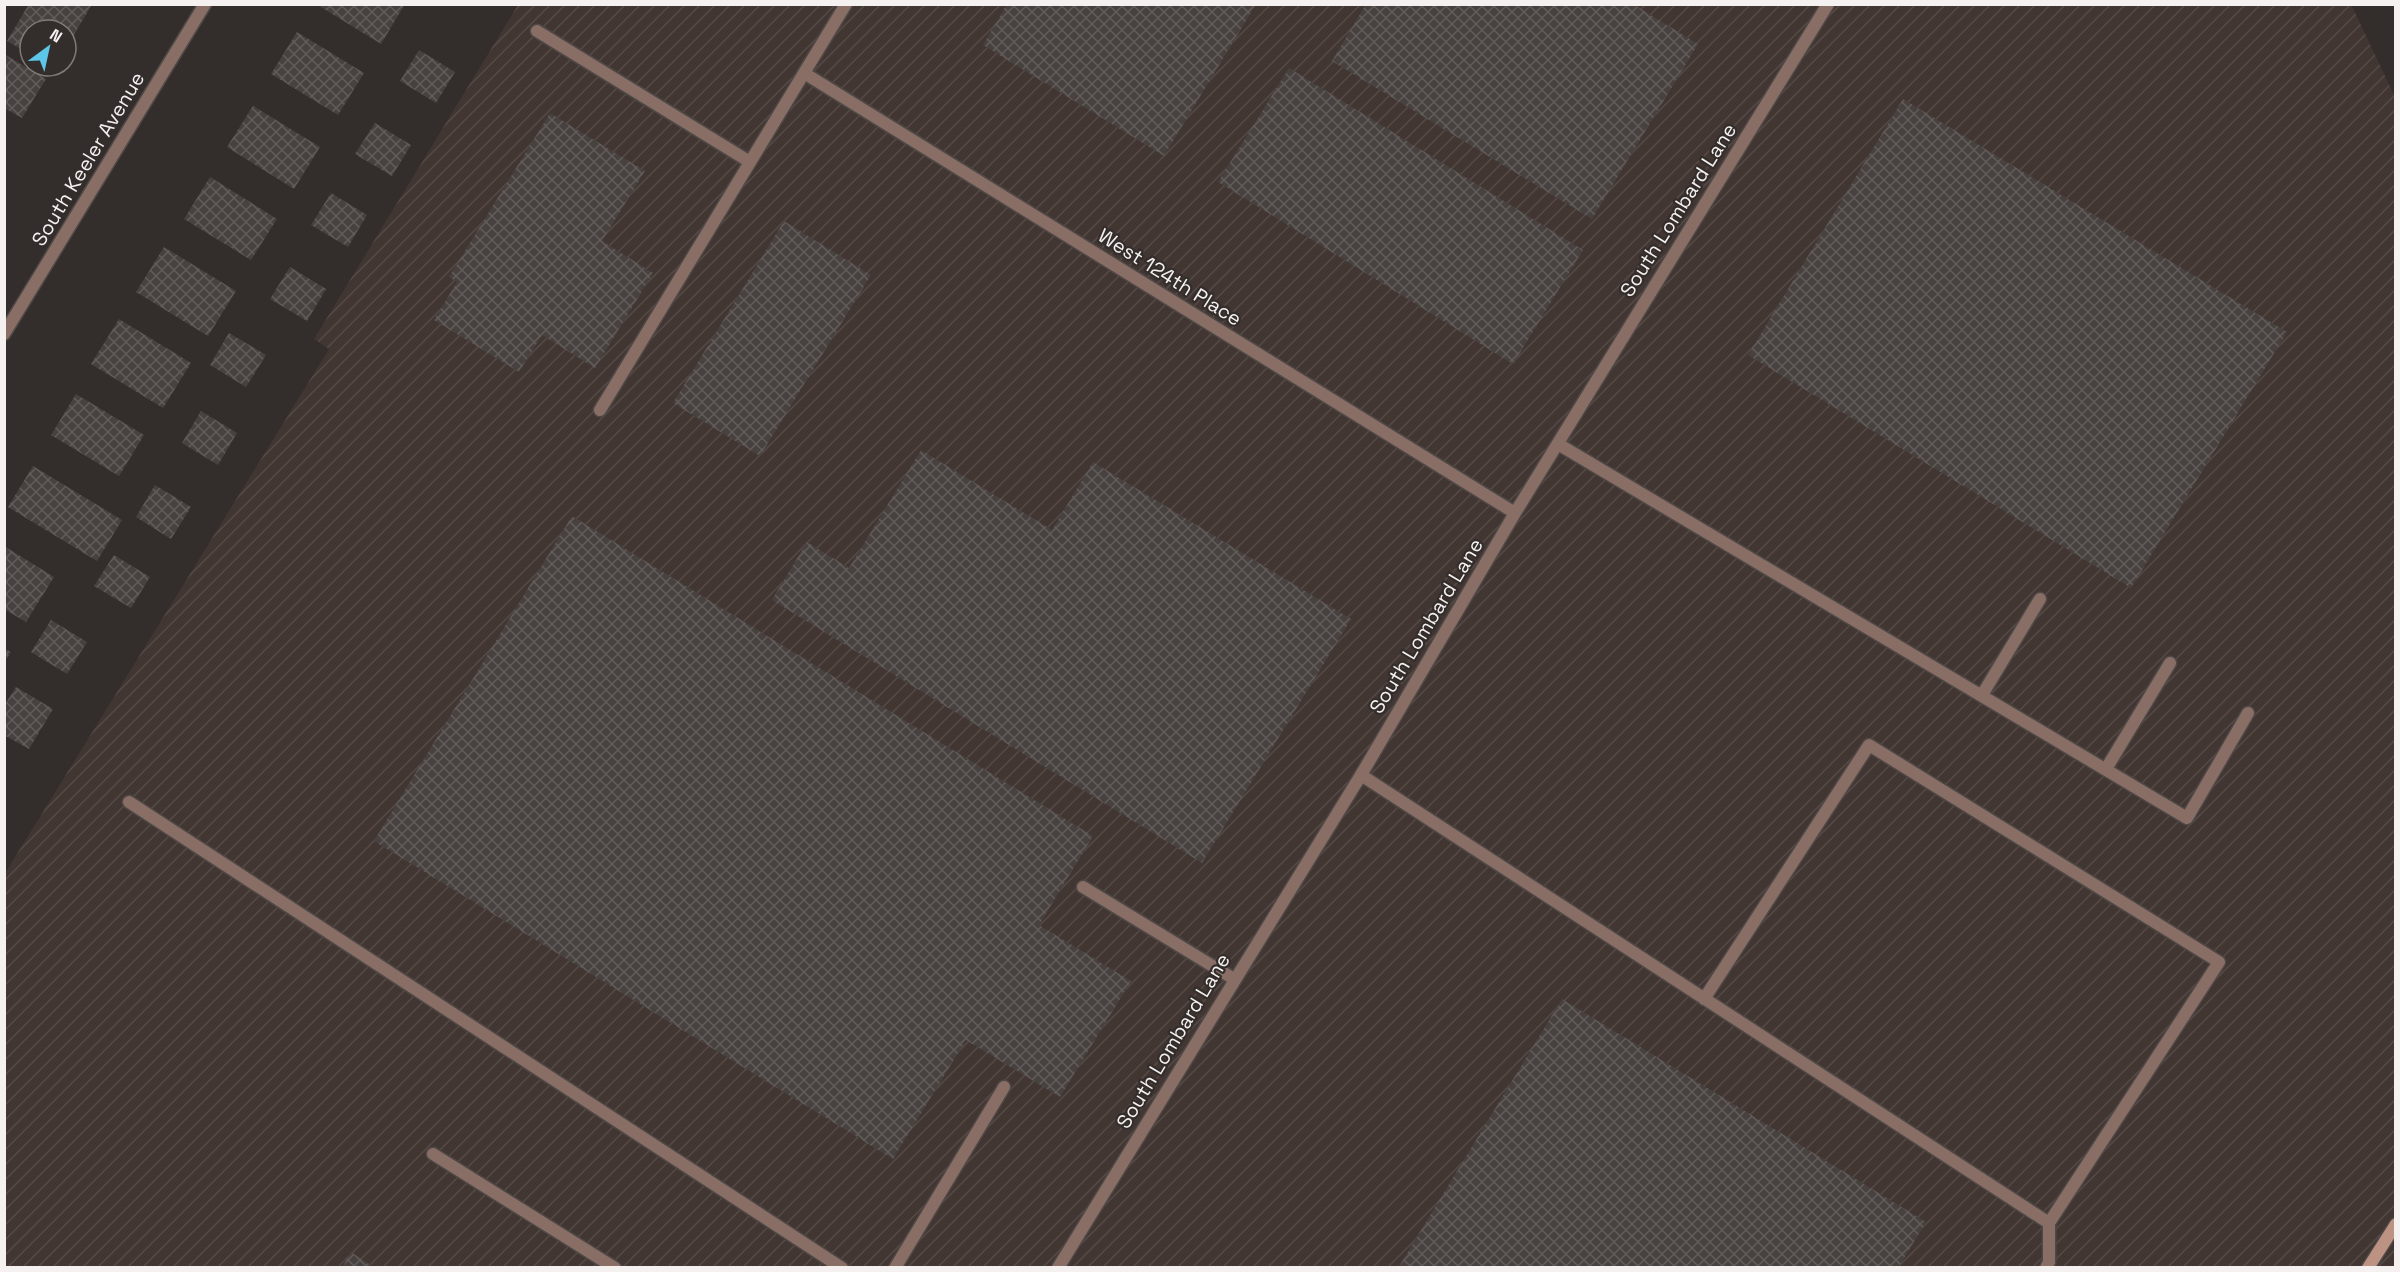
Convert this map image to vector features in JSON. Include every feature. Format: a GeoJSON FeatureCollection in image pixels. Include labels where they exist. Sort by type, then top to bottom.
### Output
{"type":"FeatureCollection","features":[{"type":"Feature","properties":{"kind":"main road"},"geometry":{"type":"LineString","coordinates":[[2368,1268],[2396,1224]]}},
{"type":"Feature","properties":{"kind":"street","name":"South Keeler Avenue"},"geometry":{"type":"LineString","coordinates":[[4,334],[205,4]]}},
{"type":"Feature","properties":{"kind":"street"},"geometry":{"type":"LineString","coordinates":[[600,410],[846,4]]}},
{"type":"Feature","properties":{"kind":"street","name":"South Lombard Lane"},"geometry":{"type":"LineString","coordinates":[[1058,1268],[1360,775],[1515,513],[1828,4]]}},
{"type":"Feature","properties":{"kind":"street"},"geometry":{"type":"LineString","coordinates":[[537,31],[750,162]]}},
{"type":"Feature","properties":{"kind":"street","name":"West 124th Place"},"geometry":{"type":"LineString","coordinates":[[804,73],[1515,513]]}},
{"type":"Feature","properties":{"kind":"street"},"geometry":{"type":"LineString","coordinates":[[1558,444],[2187,818],[2248,713]]}},
{"type":"Feature","properties":{"kind":"street"},"geometry":{"type":"LineString","coordinates":[[1982,695],[2040,598]]}},
{"type":"Feature","properties":{"kind":"street"},"geometry":{"type":"LineString","coordinates":[[2106,769],[2170,663]]}},
{"type":"Feature","properties":{"kind":"street"},"geometry":{"type":"LineString","coordinates":[[1704,999],[1869,745],[2219,962],[2049,1223],[2049,1262],[2046,1268]]}},
{"type":"Feature","properties":{"kind":"street"},"geometry":{"type":"LineString","coordinates":[[1360,775],[2049,1223]]}},
{"type":"Feature","properties":{"kind":"street"},"geometry":{"type":"LineString","coordinates":[[129,802],[842,1268]]}},
{"type":"Feature","properties":{"kind":"street"},"geometry":{"type":"LineString","coordinates":[[1083,887],[1234,980]]}},
{"type":"Feature","properties":{"kind":"street"},"geometry":{"type":"LineString","coordinates":[[895,1268],[1004,1087]]}},
{"type":"Feature","properties":{"kind":"street"},"geometry":{"type":"LineString","coordinates":[[433,1154],[615,1268]]}},
{"type":"Feature","properties":{"kind":"shaded area"},"geometry":{"type":"Polygon","coordinates":[[[2351,4],[2395,97],[2395,1267],[5,1267],[4,875],[329,349],[314,339],[518,5],[2351,4]]]}},
{"type":"Feature","properties":{"kind":"building"},"geometry":{"type":"Polygon","coordinates":[[[29,4],[89,4],[91,6],[78,28],[78,18],[21,18],[29,4]]]}},
{"type":"Feature","properties":{"kind":"building"},"geometry":{"type":"Polygon","coordinates":[[[316,4],[405,4],[381,44],[316,4]]]}},
{"type":"Feature","properties":{"kind":"building"},"geometry":{"type":"Polygon","coordinates":[[[1007,4],[1256,4],[1164,156],[983,45],[1007,4]]]}},
{"type":"Feature","properties":{"kind":"building"},"geometry":{"type":"Polygon","coordinates":[[[1366,4],[1633,4],[1698,44],[1592,219],[1332,61],[1366,4]]]}},
{"type":"Feature","properties":{"kind":"building"},"geometry":{"type":"Polygon","coordinates":[[[18,22],[18,47],[7,41],[18,22]]]}},
{"type":"Feature","properties":{"kind":"building"},"geometry":{"type":"Polygon","coordinates":[[[297,32],[364,73],[338,115],[271,74],[297,32]]]}},
{"type":"Feature","properties":{"kind":"building"},"geometry":{"type":"Polygon","coordinates":[[[419,50],[455,72],[436,103],[400,81],[419,50]]]}},
{"type":"Feature","properties":{"kind":"building"},"geometry":{"type":"Polygon","coordinates":[[[4,54],[18,62],[18,78],[46,79],[22,118],[4,108],[4,54]]]}},
{"type":"Feature","properties":{"kind":"building"},"geometry":{"type":"Polygon","coordinates":[[[1289,68],[1583,250],[1513,364],[1218,182],[1289,68]]]}},
{"type":"Feature","properties":{"kind":"building"},"geometry":{"type":"Polygon","coordinates":[[[1903,99],[2287,332],[2131,588],[1748,355],[1903,99]]]}},
{"type":"Feature","properties":{"kind":"building"},"geometry":{"type":"Polygon","coordinates":[[[253,106],[320,147],[294,189],[227,147],[253,106]]]}},
{"type":"Feature","properties":{"kind":"building"},"geometry":{"type":"Polygon","coordinates":[[[550,113],[645,171],[602,241],[653,273],[595,368],[542,335],[519,372],[434,320],[457,282],[449,277],[550,113]]]}},
{"type":"Feature","properties":{"kind":"building"},"geometry":{"type":"Polygon","coordinates":[[[375,123],[411,145],[392,176],[355,154],[375,123]]]}},
{"type":"Feature","properties":{"kind":"building"},"geometry":{"type":"Polygon","coordinates":[[[210,177],[277,219],[251,260],[184,219],[210,177]]]}},
{"type":"Feature","properties":{"kind":"building"},"geometry":{"type":"Polygon","coordinates":[[[331,193],[367,215],[348,247],[311,225],[331,193]]]}},
{"type":"Feature","properties":{"kind":"building"},"geometry":{"type":"Polygon","coordinates":[[[784,221],[871,275],[760,456],[673,403],[784,221]]]}},
{"type":"Feature","properties":{"kind":"building"},"geometry":{"type":"Polygon","coordinates":[[[164,247],[236,291],[208,336],[136,292],[164,247]]]}},
{"type":"Feature","properties":{"kind":"building"},"geometry":{"type":"Polygon","coordinates":[[[290,267],[326,289],[307,321],[270,299],[290,267]]]}},
{"type":"Feature","properties":{"kind":"building"},"geometry":{"type":"Polygon","coordinates":[[[119,319],[191,363],[163,408],[91,364],[119,319]]]}},
{"type":"Feature","properties":{"kind":"building"},"geometry":{"type":"Polygon","coordinates":[[[229,333],[266,355],[246,387],[210,365],[229,333]]]}},
{"type":"Feature","properties":{"kind":"building"},"geometry":{"type":"Polygon","coordinates":[[[76,394],[144,435],[119,476],[51,435],[76,394]]]}},
{"type":"Feature","properties":{"kind":"building"},"geometry":{"type":"Polygon","coordinates":[[[201,411],[237,433],[218,465],[182,443],[201,411]]]}},
{"type":"Feature","properties":{"kind":"building"},"geometry":{"type":"Polygon","coordinates":[[[921,450],[1052,530],[1093,462],[1351,619],[1202,863],[772,600],[807,542],[849,568],[921,450]]]}},
{"type":"Feature","properties":{"kind":"building"},"geometry":{"type":"Polygon","coordinates":[[[33,466],[122,520],[97,561],[8,507],[33,466]]]}},
{"type":"Feature","properties":{"kind":"building"},"geometry":{"type":"Polygon","coordinates":[[[155,485],[191,507],[171,539],[136,517],[155,485]]]}},
{"type":"Feature","properties":{"kind":"building"},"geometry":{"type":"Polygon","coordinates":[[[572,516],[1093,836],[1039,925],[1131,981],[1060,1097],[966,1040],[893,1159],[374,841],[572,516]]]}},
{"type":"Feature","properties":{"kind":"building"},"geometry":{"type":"Polygon","coordinates":[[[4,546],[54,577],[26,622],[4,609],[4,546]]]}},
{"type":"Feature","properties":{"kind":"building"},"geometry":{"type":"Polygon","coordinates":[[[114,555],[150,577],[131,608],[94,586],[114,555]]]}},
{"type":"Feature","properties":{"kind":"building"},"geometry":{"type":"Polygon","coordinates":[[[51,620],[87,642],[67,674],[31,652],[51,620]]]}},
{"type":"Feature","properties":{"kind":"building"},"geometry":{"type":"Polygon","coordinates":[[[4,648],[11,652],[4,663],[4,648]]]}},
{"type":"Feature","properties":{"kind":"building"},"geometry":{"type":"Polygon","coordinates":[[[16,687],[53,709],[29,749],[4,735],[4,706],[16,687]]]}},
{"type":"Feature","properties":{"kind":"building"},"geometry":{"type":"Polygon","coordinates":[[[1562,999],[1926,1222],[1898,1268],[1398,1268],[1562,999]]]}},
{"type":"Feature","properties":{"kind":"building"},"geometry":{"type":"Polygon","coordinates":[[[351,1252],[375,1268],[342,1268],[351,1252]]]}}]}
